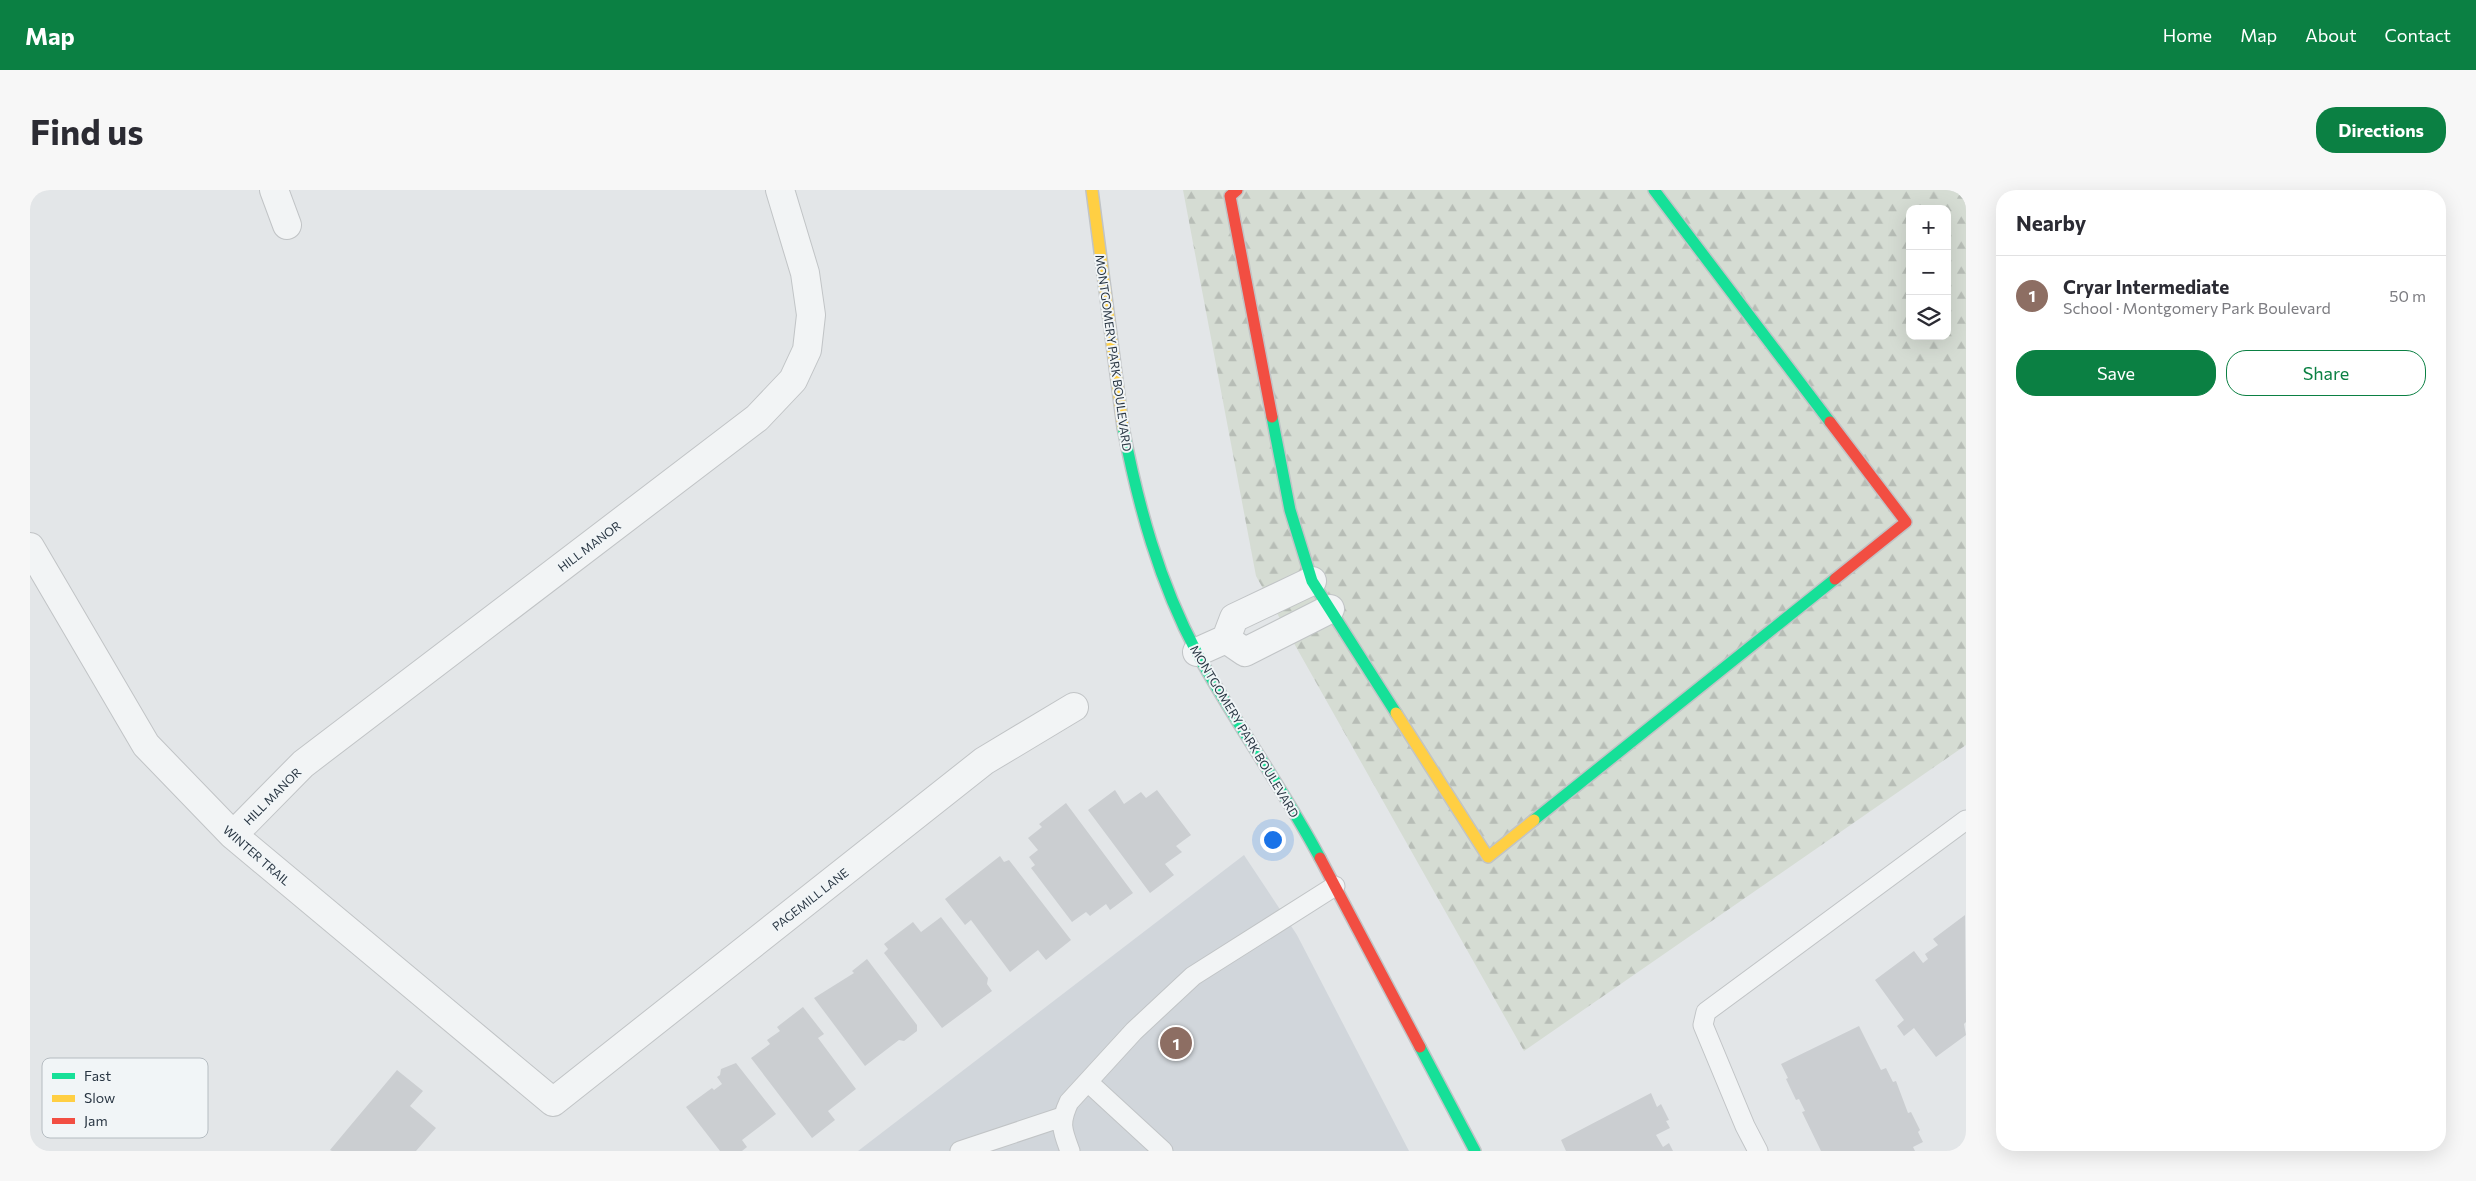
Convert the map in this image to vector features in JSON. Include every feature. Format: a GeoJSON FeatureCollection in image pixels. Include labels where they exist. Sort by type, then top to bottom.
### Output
{"type":"FeatureCollection","features":[{"type":"Feature","properties":{"kind":"street"},"geometry":{"type":"LineString","coordinates":[[274,190],[287,225]]}},
{"type":"Feature","properties":{"kind":"street","name":"HILL MANOR"},"geometry":{"type":"LineString","coordinates":[[233,835],[303,764],[758,418],[793,380],[807,350],[811,315],[805,273],[780,190]]}},
{"type":"Feature","properties":{"kind":"street","name":"MONTGOMERY PARK BOULEVARD"},"geometry":{"type":"LineString","coordinates":[[1092,190],[1120,412],[1135,487],[1158,564],[1197,652],[1248,734],[1335,886],[1475,1151]]}},
{"type":"Feature","properties":{"kind":"street"},"geometry":{"type":"LineString","coordinates":[[1237,190],[1230,196],[1233,215],[1290,510],[1312,581],[1488,858],[1906,522],[1654,190]]}},
{"type":"Feature","properties":{"kind":"street","name":"WINTER TRAIL"},"geometry":{"type":"LineString","coordinates":[[30,547],[146,745],[233,835],[553,1102]]}},
{"type":"Feature","properties":{"kind":"street"},"geometry":{"type":"LineString","coordinates":[[1197,652],[1226,639],[1234,618],[1312,581]]}},
{"type":"Feature","properties":{"kind":"street"},"geometry":{"type":"LineString","coordinates":[[1226,639],[1245,652],[1330,609]]}},
{"type":"Feature","properties":{"kind":"street","name":"PAGEMILL LANE"},"geometry":{"type":"LineString","coordinates":[[553,1102],[984,761],[1074,706]]}},
{"type":"Feature","properties":{"kind":"lane"},"geometry":{"type":"LineString","coordinates":[[1758,1151],[1745,1126],[1703,1025],[1706,1012],[1966,820]]}},
{"type":"Feature","properties":{"kind":"lane"},"geometry":{"type":"LineString","coordinates":[[1070,1151],[1063,1132],[1062,1117],[1069,1102],[1134,1031],[1193,976],[1335,886]]}},
{"type":"Feature","properties":{"kind":"lane"},"geometry":{"type":"LineString","coordinates":[[1088,1082],[1163,1151]]}},
{"type":"Feature","properties":{"kind":"lane"},"geometry":{"type":"LineString","coordinates":[[960,1151],[1062,1117]]}},
{"type":"Feature","properties":{"kind":"shaded area"},"geometry":{"type":"Polygon","coordinates":[[[1244,855],[1297,935],[1409,1151],[858,1151],[1244,855]]]}},
{"type":"Feature","properties":{"kind":"green space"},"geometry":{"type":"Polygon","coordinates":[[[1183,190],[1966,190],[1966,745],[1524,1051],[1256,576],[1183,190]]]}},
{"type":"Feature","properties":{"kind":"building"},"geometry":{"type":"Polygon","coordinates":[[[1115,790],[1124,804],[1141,792],[1146,798],[1157,790],[1191,835],[1176,846],[1182,852],[1165,864],[1174,875],[1150,893],[1088,810],[1115,790]]]}},
{"type":"Feature","properties":{"kind":"building"},"geometry":{"type":"Polygon","coordinates":[[[1066,803],[1133,893],[1110,910],[1106,904],[1090,916],[1086,912],[1072,922],[1031,868],[1035,865],[1029,857],[1038,850],[1028,838],[1042,827],[1039,824],[1066,803]]]}},
{"type":"Feature","properties":{"kind":"building"},"geometry":{"type":"Polygon","coordinates":[[[1000,856],[1004,862],[1009,860],[1071,940],[1046,960],[1038,950],[1010,972],[971,920],[965,925],[945,899],[1000,856]]]}},
{"type":"Feature","properties":{"kind":"building"},"geometry":{"type":"Polygon","coordinates":[[[1965,915],[1966,1022],[1964,1024],[1966,1035],[1936,1057],[1914,1028],[1904,1036],[1897,1026],[1904,1020],[1875,980],[1914,951],[1923,963],[1928,959],[1925,954],[1938,945],[1933,939],[1965,915]]]}},
{"type":"Feature","properties":{"kind":"building"},"geometry":{"type":"Polygon","coordinates":[[[941,917],[988,978],[987,984],[992,991],[942,1028],[884,953],[888,949],[884,944],[913,922],[921,932],[941,917]]]}},
{"type":"Feature","properties":{"kind":"building"},"geometry":{"type":"Polygon","coordinates":[[[867,959],[917,1025],[917,1031],[904,1041],[899,1040],[865,1066],[814,998],[854,973],[852,971],[867,959]]]}},
{"type":"Feature","properties":{"kind":"building"},"geometry":{"type":"Polygon","coordinates":[[[803,1007],[824,1034],[818,1038],[856,1089],[828,1111],[835,1120],[812,1138],[751,1058],[770,1044],[767,1040],[780,1031],[777,1027],[803,1007]]]}},
{"type":"Feature","properties":{"kind":"building"},"geometry":{"type":"Polygon","coordinates":[[[1859,1026],[1881,1070],[1886,1068],[1893,1082],[1896,1081],[1908,1113],[1911,1112],[1920,1130],[1918,1132],[1923,1142],[1913,1147],[1915,1151],[1821,1151],[1802,1112],[1805,1111],[1799,1099],[1796,1100],[1786,1079],[1788,1078],[1781,1064],[1859,1026]]]}},
{"type":"Feature","properties":{"kind":"building"},"geometry":{"type":"Polygon","coordinates":[[[736,1063],[776,1114],[742,1140],[747,1147],[742,1151],[720,1151],[686,1107],[712,1088],[714,1090],[722,1084],[717,1077],[720,1075],[721,1069],[736,1063]]]}},
{"type":"Feature","properties":{"kind":"building"},"geometry":{"type":"Polygon","coordinates":[[[397,1070],[423,1091],[410,1106],[436,1128],[416,1151],[330,1150],[397,1070]]]}},
{"type":"Feature","properties":{"kind":"building"},"geometry":{"type":"Polygon","coordinates":[[[1651,1093],[1657,1107],[1661,1104],[1669,1120],[1666,1121],[1670,1128],[1656,1135],[1663,1147],[1669,1143],[1673,1151],[1566,1151],[1561,1140],[1651,1093]]]}},
{"type":"Feature","properties":{"kind":"traffic: fast"},"geometry":{"type":"LineString","coordinates":[[1654,190],[1830,422]]}},
{"type":"Feature","properties":{"kind":"traffic: fast"},"geometry":{"type":"LineString","coordinates":[[1272,417],[1290,510],[1312,581],[1396,713]]}},
{"type":"Feature","properties":{"kind":"traffic: fast"},"geometry":{"type":"LineString","coordinates":[[1123,427],[1151,543],[1184,626],[1227,705],[1291,806],[1320,858]]}},
{"type":"Feature","properties":{"kind":"traffic: fast"},"geometry":{"type":"LineString","coordinates":[[1534,820],[1835,579]]}},
{"type":"Feature","properties":{"kind":"traffic: fast"},"geometry":{"type":"LineString","coordinates":[[1420,1047],[1475,1151]]}},
{"type":"Feature","properties":{"kind":"traffic: slow"},"geometry":{"type":"LineString","coordinates":[[1092,190],[1123,427]]}},
{"type":"Feature","properties":{"kind":"traffic: slow"},"geometry":{"type":"LineString","coordinates":[[1396,713],[1488,857],[1534,820]]}},
{"type":"Feature","properties":{"kind":"traffic: jam"},"geometry":{"type":"LineString","coordinates":[[1237,190],[1230,196],[1272,417]]}},
{"type":"Feature","properties":{"kind":"traffic: jam"},"geometry":{"type":"LineString","coordinates":[[1830,422],[1906,522],[1835,579]]}},
{"type":"Feature","properties":{"kind":"traffic: jam"},"geometry":{"type":"LineString","coordinates":[[1320,858],[1420,1047]]}},
{"type":"Feature","properties":{"kind":"place","name":"Cryar Intermediate"},"geometry":{"type":"Point","coordinates":[1176,1043]}}]}
